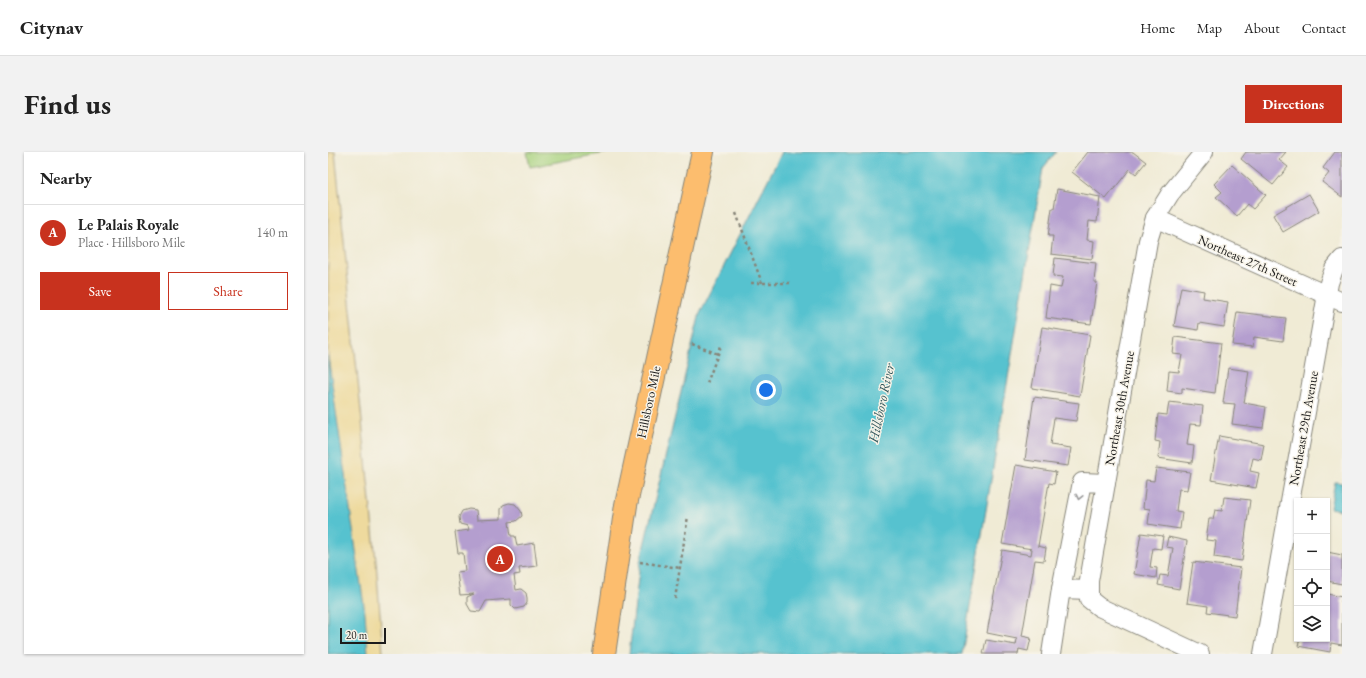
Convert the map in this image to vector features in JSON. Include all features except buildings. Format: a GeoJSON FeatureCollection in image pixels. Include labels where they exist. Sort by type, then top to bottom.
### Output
{"type":"FeatureCollection","features":[{"type":"Feature","properties":{"kind":"main road","name":"Hillsboro Mile"},"geometry":{"type":"LineString","coordinates":[[604,654],[626,505],[703,152]]}},
{"type":"Feature","properties":{"kind":"street","name":"Northeast 30th Avenue"},"geometry":{"type":"LineString","coordinates":[[1089,594],[1089,581],[1148,241],[1154,218],[1170,194],[1204,152]]}},
{"type":"Feature","properties":{"kind":"street","name":"Northeast 27th Street"},"geometry":{"type":"LineString","coordinates":[[1154,218],[1334,299]]}},
{"type":"Feature","properties":{"kind":"street","name":"Northeast 29th Avenue"},"geometry":{"type":"LineString","coordinates":[[1263,654],[1334,299],[1329,283],[1334,269],[1342,259]]}},
{"type":"Feature","properties":{"kind":"street"},"geometry":{"type":"LineString","coordinates":[[1051,654],[1060,589],[1082,482],[1106,482]]}},
{"type":"Feature","properties":{"kind":"street"},"geometry":{"type":"LineString","coordinates":[[1060,589],[1089,594],[1099,607],[1200,654]]}},
{"type":"Feature","properties":{"kind":"path"},"geometry":{"type":"LineString","coordinates":[[736,213],[762,283]]}},
{"type":"Feature","properties":{"kind":"path"},"geometry":{"type":"LineString","coordinates":[[750,283],[791,283]]}},
{"type":"Feature","properties":{"kind":"path"},"geometry":{"type":"LineString","coordinates":[[692,344],[718,354]]}},
{"type":"Feature","properties":{"kind":"path"},"geometry":{"type":"LineString","coordinates":[[707,383],[721,346]]}},
{"type":"Feature","properties":{"kind":"path"},"geometry":{"type":"LineString","coordinates":[[675,599],[688,516]]}},
{"type":"Feature","properties":{"kind":"path"},"geometry":{"type":"LineString","coordinates":[[640,562],[680,568]]}},
{"type":"Feature","properties":{"kind":"green space"},"geometry":{"type":"Polygon","coordinates":[[[527,152],[610,152],[530,167],[527,152]]]}},
{"type":"Feature","properties":{"kind":"sand"},"geometry":{"type":"Polygon","coordinates":[[[328,152],[335,152],[376,561],[383,654],[328,654],[328,152]]]}},
{"type":"Feature","properties":{"kind":"water","name":"Hillsboro River"},"geometry":{"type":"Polygon","coordinates":[[[782,152],[1056,152],[1043,168],[962,654],[629,654],[640,562],[700,313],[782,152]]]}},
{"type":"Feature","properties":{"kind":"water"},"geometry":{"type":"Polygon","coordinates":[[[328,356],[365,613],[368,654],[328,654],[328,356]]]}},
{"type":"Feature","properties":{"kind":"water"},"geometry":{"type":"Polygon","coordinates":[[[1335,482],[1342,483],[1341,510],[1330,508],[1335,482]]]}},
{"type":"Feature","properties":{"kind":"place","name":"Le Palais Royale"},"geometry":{"type":"Point","coordinates":[500,559]}}]}
